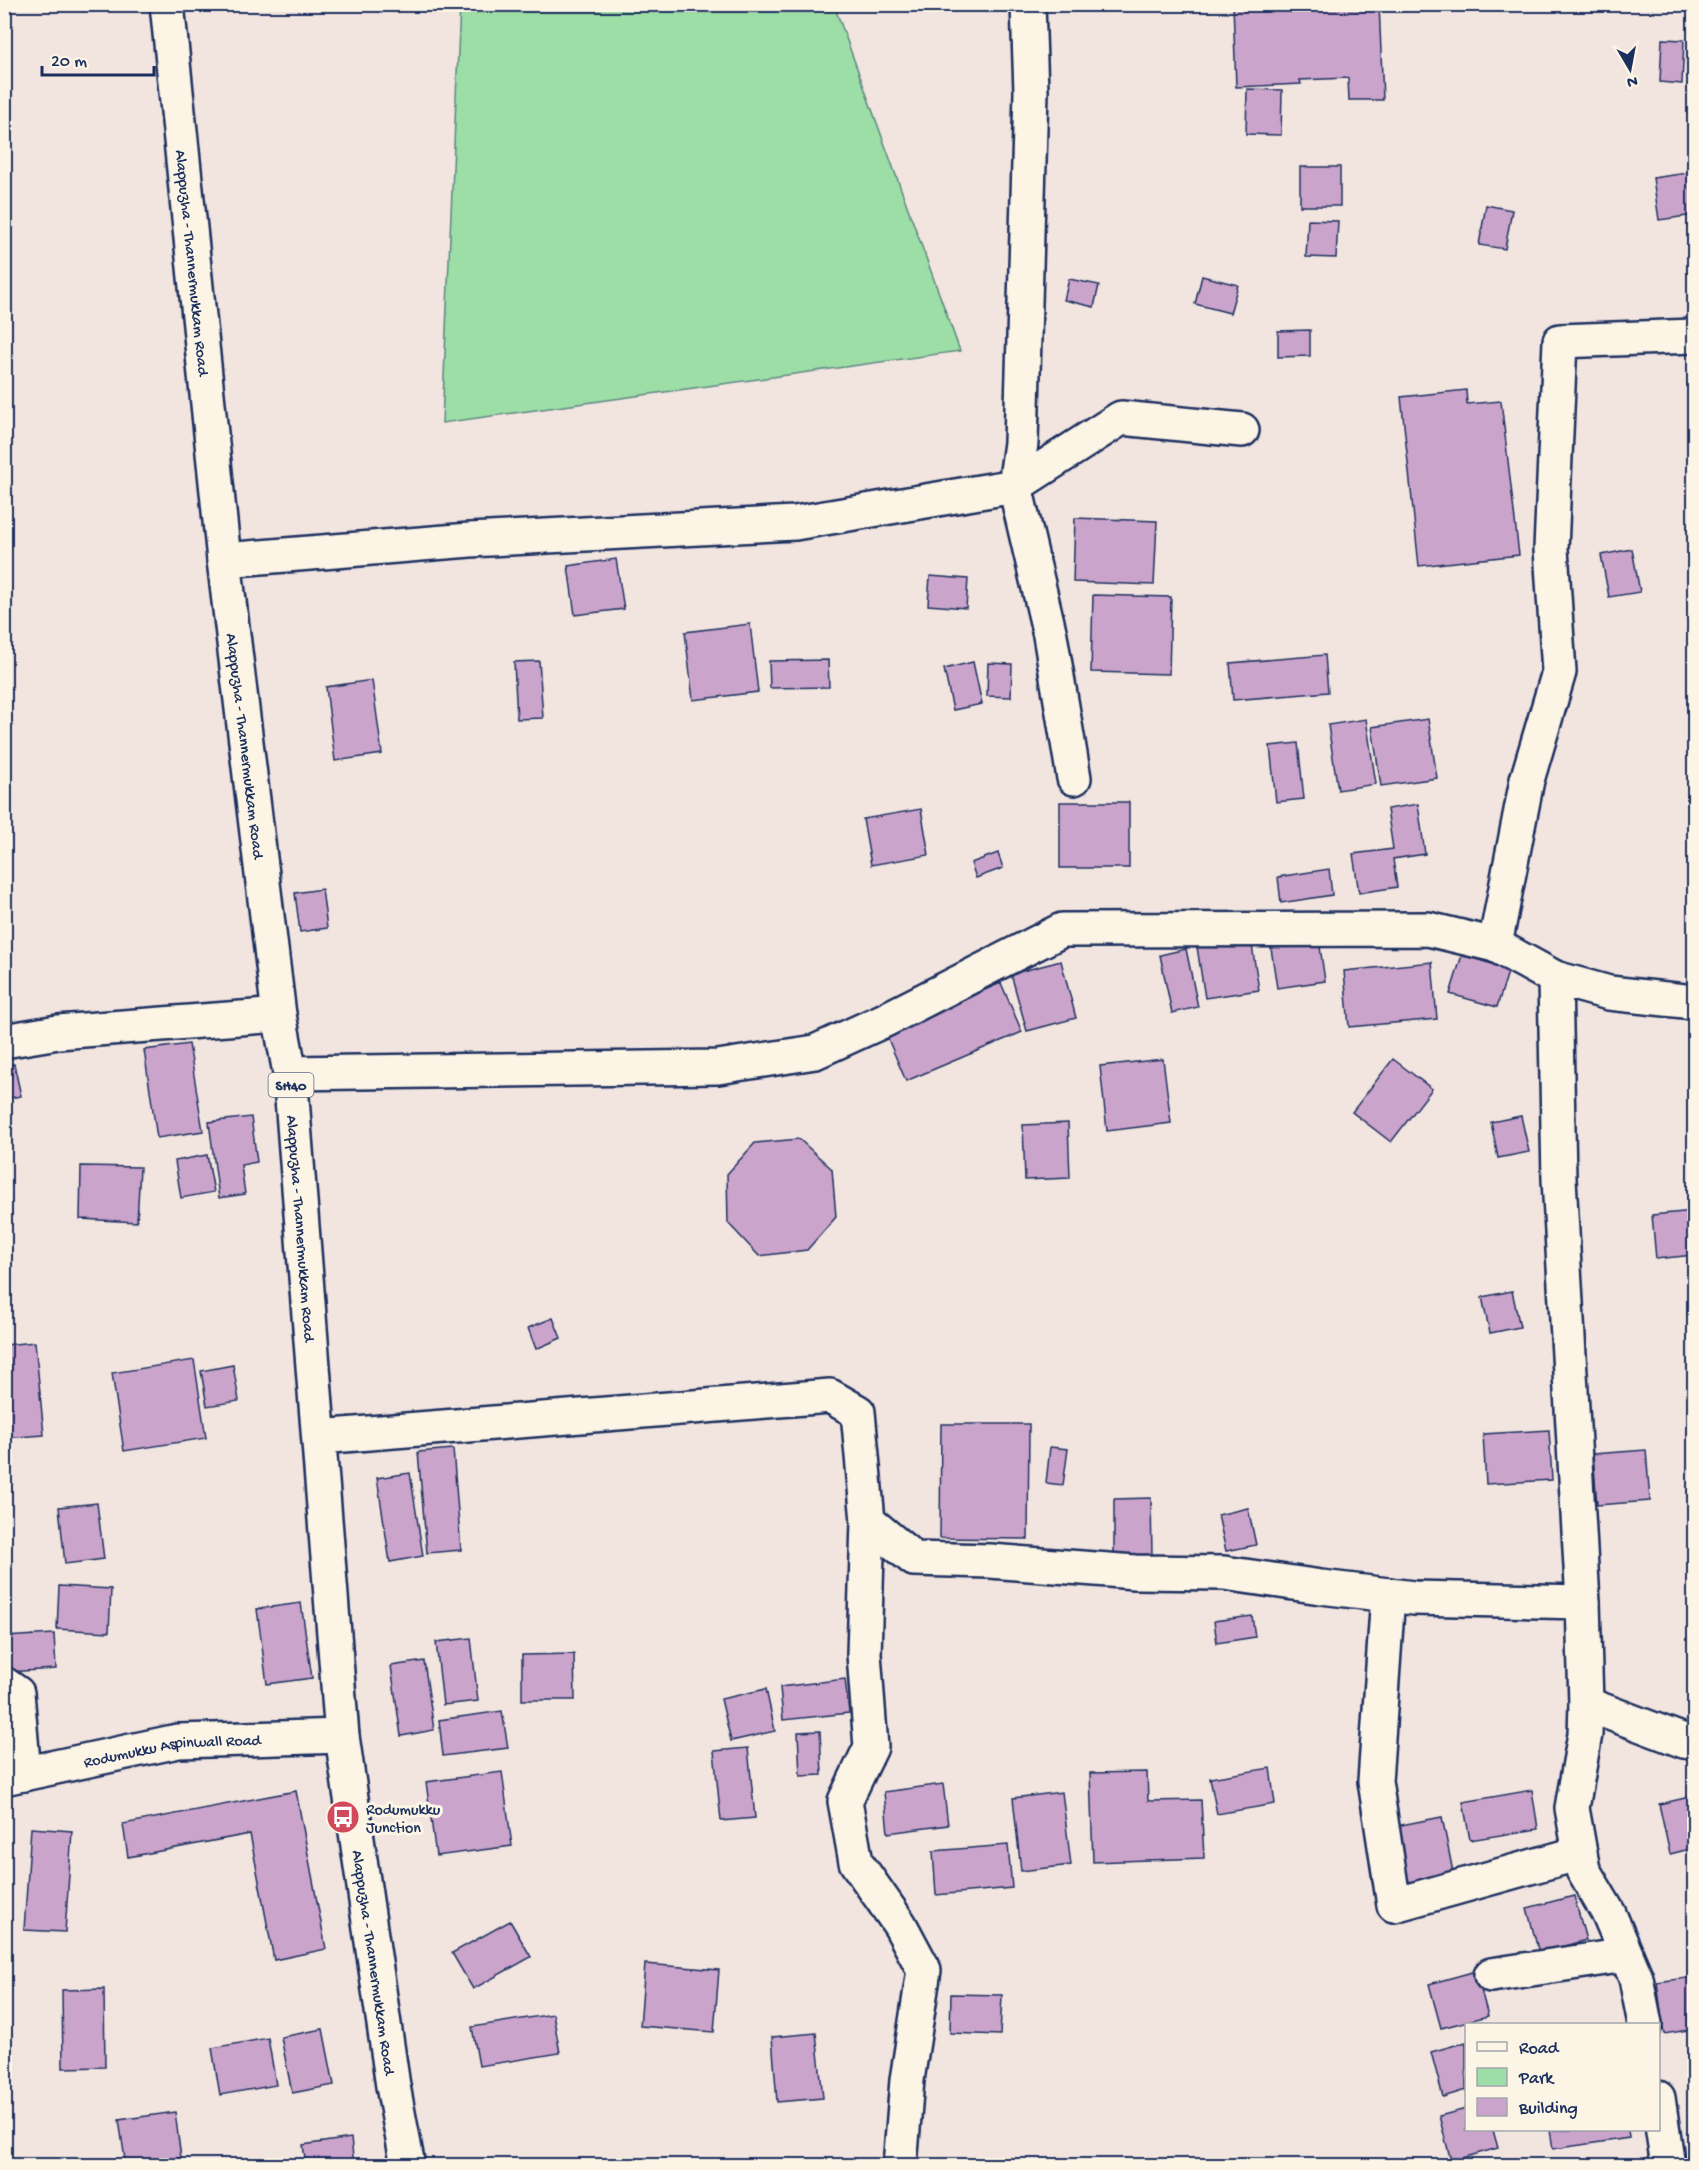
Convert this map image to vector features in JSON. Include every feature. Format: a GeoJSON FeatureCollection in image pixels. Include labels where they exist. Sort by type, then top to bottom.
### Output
{"type":"FeatureCollection","features":[{"type":"Feature","properties":{"kind":"street","name":"Alappuzha - Thannermukkam Road"},"geometry":{"type":"LineString","coordinates":[[167,4],[224,560],[279,1015],[290,1073],[342,1736],[393,2086],[408,2166]]}},
{"type":"Feature","properties":{"kind":"street"},"geometry":{"type":"LineString","coordinates":[[1028,4],[1031,115],[1021,443],[1015,486],[1050,635],[1074,778]]}},
{"type":"Feature","properties":{"kind":"street"},"geometry":{"type":"LineString","coordinates":[[1495,945],[1527,780],[1559,672],[1551,549],[1560,341],[1695,336]]}},
{"type":"Feature","properties":{"kind":"street"},"geometry":{"type":"LineString","coordinates":[[224,560],[470,540],[795,523],[1015,486],[1121,418],[1242,430]]}},
{"type":"Feature","properties":{"kind":"street"},"geometry":{"type":"LineString","coordinates":[[290,1073],[718,1067],[815,1052],[885,1020],[1062,930],[1428,929],[1495,945],[1555,978],[1609,993],[1695,1002]]}},
{"type":"Feature","properties":{"kind":"street"},"geometry":{"type":"LineString","coordinates":[[1555,978],[1559,1179],[1583,1602],[1586,1704],[1585,1734],[1572,1808],[1583,1870],[1610,1914],[1636,1978],[1645,2023]]}},
{"type":"Feature","properties":{"kind":"street"},"geometry":{"type":"LineString","coordinates":[[4,1041],[58,1032],[279,1015]]}},
{"type":"Feature","properties":{"kind":"street"},"geometry":{"type":"LineString","coordinates":[[319,1437],[830,1396],[858,1412],[868,1521],[864,1654],[871,1747],[845,1802],[856,1862],[900,1924],[924,1971],[907,2080],[900,2166]]}},
{"type":"Feature","properties":{"kind":"street"},"geometry":{"type":"LineString","coordinates":[[868,1521],[914,1559],[990,1561],[1135,1572],[1224,1573],[1414,1598],[1583,1602]]}},
{"type":"Feature","properties":{"kind":"street"},"geometry":{"type":"LineString","coordinates":[[1388,1595],[1375,1781],[1394,1905],[1580,1853]]}},
{"type":"Feature","properties":{"kind":"street"},"geometry":{"type":"LineString","coordinates":[[4,1684],[17,1693],[14,1776]]}},
{"type":"Feature","properties":{"kind":"street"},"geometry":{"type":"LineString","coordinates":[[1586,1704],[1683,1741],[1695,1742]]}},
{"type":"Feature","properties":{"kind":"street","name":"Rodumukku Aspinwall Road"},"geometry":{"type":"LineString","coordinates":[[14,1776],[178,1741],[342,1736]]}},
{"type":"Feature","properties":{"kind":"street"},"geometry":{"type":"LineString","coordinates":[[1491,1975],[1626,1955]]}},
{"type":"Feature","properties":{"kind":"street"},"geometry":{"type":"LineString","coordinates":[[1660,2106],[1668,2166]]}},
{"type":"Feature","properties":{"kind":"green space"},"geometry":{"type":"Polygon","coordinates":[[[460,5],[834,5],[960,351],[442,423],[460,5]]]}},
{"type":"Feature","properties":{"kind":"building"},"geometry":{"type":"Polygon","coordinates":[[[1233,4],[1379,4],[1383,100],[1349,100],[1348,78],[1300,80],[1301,84],[1236,87],[1233,4]]]}},
{"type":"Feature","properties":{"kind":"building"},"geometry":{"type":"Polygon","coordinates":[[[1662,39],[1684,40],[1682,84],[1660,82],[1662,39]]]}},
{"type":"Feature","properties":{"kind":"building"},"geometry":{"type":"Polygon","coordinates":[[[1247,89],[1282,90],[1281,135],[1246,134],[1247,89]]]}},
{"type":"Feature","properties":{"kind":"building"},"geometry":{"type":"Polygon","coordinates":[[[1300,167],[1340,167],[1340,206],[1300,206],[1300,167]]]}},
{"type":"Feature","properties":{"kind":"building"},"geometry":{"type":"Polygon","coordinates":[[[1694,172],[1694,215],[1659,220],[1653,178],[1694,172]]]}},
{"type":"Feature","properties":{"kind":"building"},"geometry":{"type":"Polygon","coordinates":[[[1486,205],[1512,210],[1505,249],[1479,245],[1486,205]]]}},
{"type":"Feature","properties":{"kind":"building"},"geometry":{"type":"Polygon","coordinates":[[[1308,220],[1338,221],[1336,258],[1306,257],[1308,220]]]}},
{"type":"Feature","properties":{"kind":"building"},"geometry":{"type":"Polygon","coordinates":[[[1202,276],[1238,285],[1230,313],[1195,304],[1202,276]]]}},
{"type":"Feature","properties":{"kind":"building"},"geometry":{"type":"Polygon","coordinates":[[[1069,279],[1099,285],[1094,307],[1064,300],[1069,279]]]}},
{"type":"Feature","properties":{"kind":"building"},"geometry":{"type":"Polygon","coordinates":[[[1310,330],[1310,356],[1278,357],[1278,331],[1310,330]]]}},
{"type":"Feature","properties":{"kind":"building"},"geometry":{"type":"Polygon","coordinates":[[[1466,390],[1467,404],[1501,401],[1519,555],[1419,566],[1401,397],[1466,390]]]}},
{"type":"Feature","properties":{"kind":"building"},"geometry":{"type":"Polygon","coordinates":[[[1075,518],[1157,521],[1154,585],[1073,582],[1075,518]]]}},
{"type":"Feature","properties":{"kind":"building"},"geometry":{"type":"Polygon","coordinates":[[[1632,549],[1640,592],[1609,597],[1601,555],[1632,549]]]}},
{"type":"Feature","properties":{"kind":"building"},"geometry":{"type":"Polygon","coordinates":[[[616,559],[624,609],[575,615],[568,566],[616,559]]]}},
{"type":"Feature","properties":{"kind":"building"},"geometry":{"type":"Polygon","coordinates":[[[930,576],[968,579],[966,608],[928,605],[930,576]]]}},
{"type":"Feature","properties":{"kind":"building"},"geometry":{"type":"Polygon","coordinates":[[[1093,595],[1171,597],[1169,674],[1091,672],[1093,595]]]}},
{"type":"Feature","properties":{"kind":"building"},"geometry":{"type":"Polygon","coordinates":[[[750,624],[758,692],[693,700],[685,632],[750,624]]]}},
{"type":"Feature","properties":{"kind":"building"},"geometry":{"type":"Polygon","coordinates":[[[1325,655],[1328,692],[1233,700],[1230,663],[1325,655]]]}},
{"type":"Feature","properties":{"kind":"building"},"geometry":{"type":"Polygon","coordinates":[[[828,660],[829,687],[770,688],[769,661],[828,660]]]}},
{"type":"Feature","properties":{"kind":"building"},"geometry":{"type":"Polygon","coordinates":[[[539,661],[543,718],[517,719],[514,662],[539,661]]]}},
{"type":"Feature","properties":{"kind":"building"},"geometry":{"type":"Polygon","coordinates":[[[973,662],[982,704],[953,710],[944,669],[973,662]]]}},
{"type":"Feature","properties":{"kind":"building"},"geometry":{"type":"Polygon","coordinates":[[[988,663],[1012,664],[1011,697],[987,696],[988,663]]]}},
{"type":"Feature","properties":{"kind":"building"},"geometry":{"type":"Polygon","coordinates":[[[372,680],[382,754],[335,761],[326,687],[372,680]]]}},
{"type":"Feature","properties":{"kind":"building"},"geometry":{"type":"Polygon","coordinates":[[[1366,719],[1376,784],[1338,790],[1328,725],[1366,719]]]}},
{"type":"Feature","properties":{"kind":"building"},"geometry":{"type":"Polygon","coordinates":[[[1428,719],[1437,778],[1381,786],[1372,727],[1428,719]]]}},
{"type":"Feature","properties":{"kind":"building"},"geometry":{"type":"Polygon","coordinates":[[[1298,743],[1304,799],[1276,802],[1270,746],[1298,743]]]}},
{"type":"Feature","properties":{"kind":"building"},"geometry":{"type":"Polygon","coordinates":[[[1060,802],[1129,802],[1129,868],[1060,868],[1060,802]]]}},
{"type":"Feature","properties":{"kind":"building"},"geometry":{"type":"Polygon","coordinates":[[[1418,804],[1425,854],[1393,859],[1397,887],[1359,893],[1353,854],[1393,849],[1387,809],[1418,804]]]}},
{"type":"Feature","properties":{"kind":"building"},"geometry":{"type":"Polygon","coordinates":[[[921,809],[929,855],[871,865],[863,819],[921,809]]]}},
{"type":"Feature","properties":{"kind":"building"},"geometry":{"type":"Polygon","coordinates":[[[998,853],[1003,868],[976,878],[971,863],[998,853]]]}},
{"type":"Feature","properties":{"kind":"building"},"geometry":{"type":"Polygon","coordinates":[[[1329,869],[1332,895],[1281,903],[1278,877],[1329,869]]]}},
{"type":"Feature","properties":{"kind":"building"},"geometry":{"type":"Polygon","coordinates":[[[322,889],[327,928],[300,932],[295,893],[322,889]]]}},
{"type":"Feature","properties":{"kind":"building"},"geometry":{"type":"Polygon","coordinates":[[[1251,939],[1259,990],[1205,998],[1197,947],[1251,939]]]}},
{"type":"Feature","properties":{"kind":"building"},"geometry":{"type":"Polygon","coordinates":[[[1319,940],[1325,981],[1277,988],[1271,948],[1319,940]]]}},
{"type":"Feature","properties":{"kind":"building"},"geometry":{"type":"Polygon","coordinates":[[[1186,949],[1198,1007],[1172,1013],[1160,955],[1186,949]]]}},
{"type":"Feature","properties":{"kind":"building"},"geometry":{"type":"Polygon","coordinates":[[[1462,955],[1509,969],[1497,1007],[1450,994],[1462,955]]]}},
{"type":"Feature","properties":{"kind":"building"},"geometry":{"type":"Polygon","coordinates":[[[1061,961],[1076,1018],[1027,1031],[1011,974],[1061,961]]]}},
{"type":"Feature","properties":{"kind":"building"},"geometry":{"type":"Polygon","coordinates":[[[1432,962],[1437,1019],[1349,1027],[1344,971],[1432,962]]]}},
{"type":"Feature","properties":{"kind":"building"},"geometry":{"type":"Polygon","coordinates":[[[1001,983],[1022,1032],[906,1081],[885,1032],[1001,983]]]}},
{"type":"Feature","properties":{"kind":"building"},"geometry":{"type":"Polygon","coordinates":[[[189,1044],[203,1131],[157,1138],[144,1050],[189,1044]]]}},
{"type":"Feature","properties":{"kind":"building"},"geometry":{"type":"Polygon","coordinates":[[[1163,1059],[1171,1123],[1107,1131],[1100,1066],[1163,1059]]]}},
{"type":"Feature","properties":{"kind":"building"},"geometry":{"type":"Polygon","coordinates":[[[1393,1059],[1432,1089],[1391,1142],[1352,1112],[1393,1059]]]}},
{"type":"Feature","properties":{"kind":"building"},"geometry":{"type":"Polygon","coordinates":[[[14,1064],[21,1096],[4,1099],[4,1066],[14,1064]]]}},
{"type":"Feature","properties":{"kind":"building"},"geometry":{"type":"Polygon","coordinates":[[[1521,1116],[1529,1152],[1498,1158],[1491,1122],[1521,1116]]]}},
{"type":"Feature","properties":{"kind":"building"},"geometry":{"type":"Polygon","coordinates":[[[251,1117],[257,1162],[241,1165],[245,1194],[219,1198],[209,1122],[251,1117]]]}},
{"type":"Feature","properties":{"kind":"building"},"geometry":{"type":"Polygon","coordinates":[[[1068,1123],[1070,1178],[1025,1180],[1023,1125],[1068,1123]]]}},
{"type":"Feature","properties":{"kind":"building"},"geometry":{"type":"Polygon","coordinates":[[[799,1139],[832,1169],[836,1217],[807,1250],[759,1256],[728,1223],[727,1174],[755,1143],[799,1139]]]}},
{"type":"Feature","properties":{"kind":"building"},"geometry":{"type":"Polygon","coordinates":[[[207,1155],[214,1192],[181,1198],[175,1161],[207,1155]]]}},
{"type":"Feature","properties":{"kind":"building"},"geometry":{"type":"Polygon","coordinates":[[[81,1166],[140,1167],[137,1222],[80,1219],[81,1166]]]}},
{"type":"Feature","properties":{"kind":"building"},"geometry":{"type":"Polygon","coordinates":[[[1694,1211],[1694,1255],[1656,1259],[1652,1215],[1694,1211]]]}},
{"type":"Feature","properties":{"kind":"building"},"geometry":{"type":"Polygon","coordinates":[[[1512,1291],[1520,1327],[1490,1333],[1482,1297],[1512,1291]]]}},
{"type":"Feature","properties":{"kind":"building"},"geometry":{"type":"Polygon","coordinates":[[[553,1318],[561,1338],[536,1349],[528,1328],[553,1318]]]}},
{"type":"Feature","properties":{"kind":"building"},"geometry":{"type":"Polygon","coordinates":[[[35,1342],[44,1435],[4,1438],[4,1345],[35,1342]]]}},
{"type":"Feature","properties":{"kind":"building"},"geometry":{"type":"Polygon","coordinates":[[[194,1360],[206,1438],[124,1451],[112,1373],[194,1360]]]}},
{"type":"Feature","properties":{"kind":"building"},"geometry":{"type":"Polygon","coordinates":[[[233,1365],[239,1401],[207,1406],[201,1371],[233,1365]]]}},
{"type":"Feature","properties":{"kind":"building"},"geometry":{"type":"Polygon","coordinates":[[[941,1424],[1029,1424],[1028,1539],[940,1538],[941,1424]]]}},
{"type":"Feature","properties":{"kind":"building"},"geometry":{"type":"Polygon","coordinates":[[[1549,1430],[1552,1480],[1486,1484],[1483,1434],[1549,1430]]]}},
{"type":"Feature","properties":{"kind":"building"},"geometry":{"type":"Polygon","coordinates":[[[1050,1447],[1068,1449],[1063,1485],[1046,1483],[1050,1447]]]}},
{"type":"Feature","properties":{"kind":"building"},"geometry":{"type":"Polygon","coordinates":[[[453,1449],[461,1550],[427,1553],[418,1452],[453,1449]]]}},
{"type":"Feature","properties":{"kind":"building"},"geometry":{"type":"Polygon","coordinates":[[[1646,1450],[1650,1501],[1597,1505],[1593,1454],[1646,1450]]]}},
{"type":"Feature","properties":{"kind":"building"},"geometry":{"type":"Polygon","coordinates":[[[410,1473],[423,1556],[390,1562],[377,1478],[410,1473]]]}},
{"type":"Feature","properties":{"kind":"building"},"geometry":{"type":"Polygon","coordinates":[[[1151,1498],[1152,1556],[1114,1556],[1114,1499],[1151,1498]]]}},
{"type":"Feature","properties":{"kind":"building"},"geometry":{"type":"Polygon","coordinates":[[[97,1503],[104,1559],[65,1564],[59,1507],[97,1503]]]}},
{"type":"Feature","properties":{"kind":"building"},"geometry":{"type":"Polygon","coordinates":[[[1248,1508],[1256,1545],[1226,1551],[1218,1515],[1248,1508]]]}},
{"type":"Feature","properties":{"kind":"building"},"geometry":{"type":"Polygon","coordinates":[[[59,1586],[111,1589],[109,1632],[57,1629],[59,1586]]]}},
{"type":"Feature","properties":{"kind":"building"},"geometry":{"type":"Polygon","coordinates":[[[301,1603],[312,1678],[267,1684],[257,1609],[301,1603]]]}},
{"type":"Feature","properties":{"kind":"building"},"geometry":{"type":"Polygon","coordinates":[[[1252,1616],[1255,1637],[1217,1643],[1214,1621],[1252,1616]]]}},
{"type":"Feature","properties":{"kind":"building"},"geometry":{"type":"Polygon","coordinates":[[[54,1634],[56,1669],[6,1672],[4,1637],[54,1634]]]}},
{"type":"Feature","properties":{"kind":"building"},"geometry":{"type":"Polygon","coordinates":[[[471,1638],[478,1701],[443,1705],[436,1642],[471,1638]]]}},
{"type":"Feature","properties":{"kind":"building"},"geometry":{"type":"Polygon","coordinates":[[[574,1654],[575,1700],[522,1700],[522,1655],[574,1654]]]}},
{"type":"Feature","properties":{"kind":"building"},"geometry":{"type":"Polygon","coordinates":[[[424,1661],[434,1730],[401,1736],[391,1666],[424,1661]]]}},
{"type":"Feature","properties":{"kind":"building"},"geometry":{"type":"Polygon","coordinates":[[[845,1679],[849,1713],[783,1720],[780,1687],[845,1679]]]}},
{"type":"Feature","properties":{"kind":"building"},"geometry":{"type":"Polygon","coordinates":[[[766,1689],[775,1731],[731,1741],[721,1699],[766,1689]]]}},
{"type":"Feature","properties":{"kind":"building"},"geometry":{"type":"Polygon","coordinates":[[[502,1711],[508,1748],[443,1756],[439,1720],[502,1711]]]}},
{"type":"Feature","properties":{"kind":"building"},"geometry":{"type":"Polygon","coordinates":[[[820,1731],[822,1775],[800,1776],[798,1732],[820,1731]]]}},
{"type":"Feature","properties":{"kind":"building"},"geometry":{"type":"Polygon","coordinates":[[[748,1748],[755,1818],[721,1821],[714,1751],[748,1748]]]}},
{"type":"Feature","properties":{"kind":"building"},"geometry":{"type":"Polygon","coordinates":[[[1270,1768],[1275,1804],[1217,1814],[1210,1778],[1270,1768]]]}},
{"type":"Feature","properties":{"kind":"building"},"geometry":{"type":"Polygon","coordinates":[[[502,1772],[512,1846],[436,1856],[426,1782],[502,1772]]]}},
{"type":"Feature","properties":{"kind":"building"},"geometry":{"type":"Polygon","coordinates":[[[1147,1772],[1148,1801],[1201,1800],[1204,1858],[1093,1862],[1090,1773],[1147,1772]]]}},
{"type":"Feature","properties":{"kind":"building"},"geometry":{"type":"Polygon","coordinates":[[[943,1784],[948,1825],[888,1833],[884,1792],[943,1784]]]}},
{"type":"Feature","properties":{"kind":"building"},"geometry":{"type":"Polygon","coordinates":[[[1532,1790],[1538,1829],[1470,1840],[1463,1802],[1532,1790]]]}},
{"type":"Feature","properties":{"kind":"building"},"geometry":{"type":"Polygon","coordinates":[[[296,1791],[326,1949],[274,1960],[250,1834],[128,1857],[123,1824],[296,1791]]]}},
{"type":"Feature","properties":{"kind":"building"},"geometry":{"type":"Polygon","coordinates":[[[1062,1792],[1071,1865],[1021,1871],[1013,1798],[1062,1792]]]}},
{"type":"Feature","properties":{"kind":"building"},"geometry":{"type":"Polygon","coordinates":[[[1694,1796],[1694,1848],[1670,1854],[1659,1804],[1694,1796]]]}},
{"type":"Feature","properties":{"kind":"building"},"geometry":{"type":"Polygon","coordinates":[[[1442,1817],[1456,1887],[1405,1898],[1391,1827],[1442,1817]]]}},
{"type":"Feature","properties":{"kind":"building"},"geometry":{"type":"Polygon","coordinates":[[[31,1828],[72,1831],[65,1932],[24,1930],[31,1828]]]}},
{"type":"Feature","properties":{"kind":"building"},"geometry":{"type":"Polygon","coordinates":[[[1008,1845],[1012,1888],[936,1895],[933,1851],[1008,1845]]]}},
{"type":"Feature","properties":{"kind":"building"},"geometry":{"type":"Polygon","coordinates":[[[1574,1896],[1586,1940],[1539,1953],[1527,1908],[1574,1896]]]}},
{"type":"Feature","properties":{"kind":"building"},"geometry":{"type":"Polygon","coordinates":[[[510,1921],[531,1957],[473,1989],[452,1953],[510,1921]]]}},
{"type":"Feature","properties":{"kind":"building"},"geometry":{"type":"Polygon","coordinates":[[[645,1964],[719,1970],[714,2032],[640,2026],[645,1964]]]}},
{"type":"Feature","properties":{"kind":"building"},"geometry":{"type":"Polygon","coordinates":[[[1476,1971],[1488,2016],[1441,2028],[1429,1984],[1476,1971]]]}},
{"type":"Feature","properties":{"kind":"building"},"geometry":{"type":"Polygon","coordinates":[[[1694,1977],[1694,2029],[1664,2034],[1657,1982],[1694,1977]]]}},
{"type":"Feature","properties":{"kind":"building"},"geometry":{"type":"Polygon","coordinates":[[[104,1989],[105,2067],[63,2068],[62,1990],[104,1989]]]}},
{"type":"Feature","properties":{"kind":"building"},"geometry":{"type":"Polygon","coordinates":[[[951,1994],[1002,1995],[1000,2035],[950,2033],[951,1994]]]}},
{"type":"Feature","properties":{"kind":"building"},"geometry":{"type":"Polygon","coordinates":[[[553,2014],[560,2053],[479,2066],[472,2027],[553,2014]]]}},
{"type":"Feature","properties":{"kind":"building"},"geometry":{"type":"Polygon","coordinates":[[[323,2029],[334,2085],[292,2093],[281,2037],[323,2029]]]}},
{"type":"Feature","properties":{"kind":"building"},"geometry":{"type":"Polygon","coordinates":[[[816,2033],[823,2098],[777,2102],[772,2037],[816,2033]]]}},
{"type":"Feature","properties":{"kind":"building"},"geometry":{"type":"Polygon","coordinates":[[[268,2038],[276,2085],[220,2095],[212,2048],[268,2038]]]}},
{"type":"Feature","properties":{"kind":"building"},"geometry":{"type":"Polygon","coordinates":[[[1465,2042],[1465,2090],[1443,2097],[1431,2052],[1465,2042]]]}},
{"type":"Feature","properties":{"kind":"building"},"geometry":{"type":"Polygon","coordinates":[[[1465,2109],[1465,2131],[1493,2131],[1498,2148],[1451,2161],[1439,2116],[1465,2109]]]}},
{"type":"Feature","properties":{"kind":"building"},"geometry":{"type":"Polygon","coordinates":[[[175,2112],[181,2158],[172,2159],[173,2166],[126,2166],[119,2120],[175,2112]]]}},
{"type":"Feature","properties":{"kind":"building"},"geometry":{"type":"Polygon","coordinates":[[[1550,2131],[1628,2131],[1629,2138],[1553,2149],[1550,2131]]]}},
{"type":"Feature","properties":{"kind":"building"},"geometry":{"type":"Polygon","coordinates":[[[351,2138],[354,2166],[306,2166],[303,2145],[351,2138]]]}},
{"type":"Feature","properties":{"kind":"place","name":"Rodumukku Junction"},"geometry":{"type":"Point","coordinates":[343,1817]}}]}
